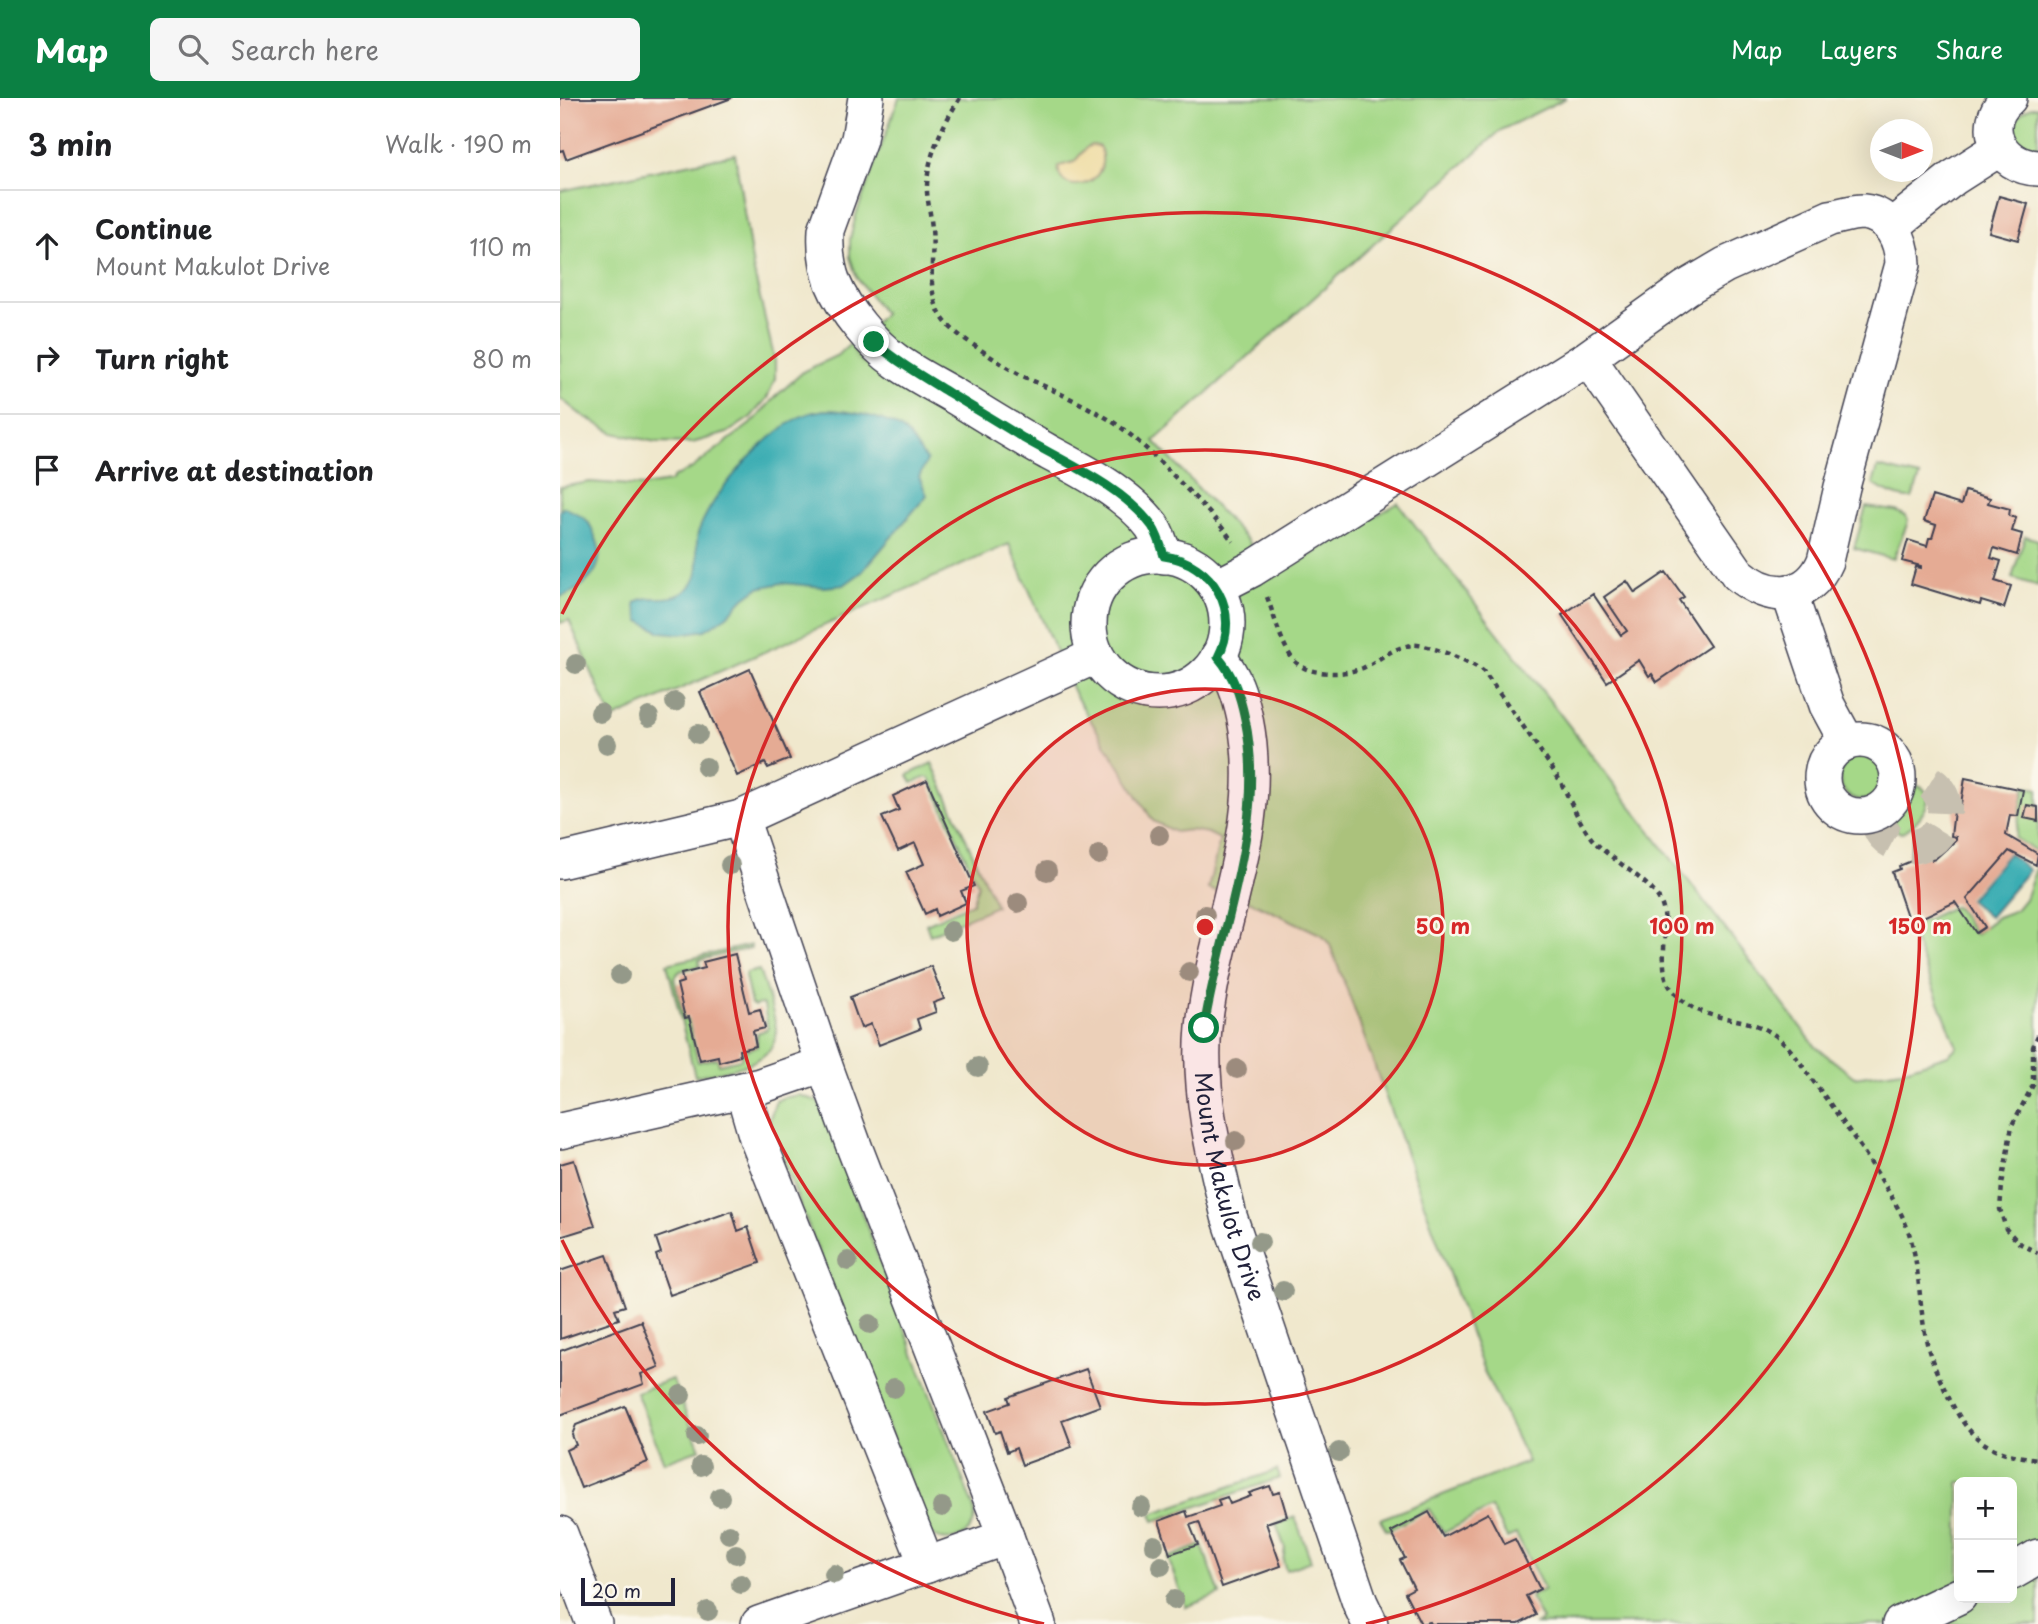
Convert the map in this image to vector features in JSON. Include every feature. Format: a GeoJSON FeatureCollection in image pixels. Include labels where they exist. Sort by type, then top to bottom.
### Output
{"type":"FeatureCollection","features":[{"type":"Feature","properties":{"kind":"street"},"geometry":{"type":"LineString","coordinates":[[866,98],[859,139],[826,230],[825,246],[833,282],[847,308],[874,342],[895,361],[1083,471],[1122,498],[1152,527],[1160,540],[1164,556]]}},
{"type":"Feature","properties":{"kind":"street"},"geometry":{"type":"LineString","coordinates":[[2009,98],[1998,113],[1995,125],[2000,148],[2013,162],[2024,167],[2038,168]]}},
{"type":"Feature","properties":{"kind":"street"},"geometry":{"type":"LineString","coordinates":[[1891,227],[1953,178],[2000,148]]}},
{"type":"Feature","properties":{"kind":"street"},"geometry":{"type":"LineString","coordinates":[[1217,587],[1252,569],[1588,358],[1696,282],[1725,265],[1830,218],[1863,212],[1878,216],[1898,237],[1903,264],[1842,487],[1825,561],[1813,582],[1802,589],[1777,593],[1762,590],[1738,574],[1588,358]]}},
{"type":"Feature","properties":{"kind":"street"},"geometry":{"type":"LineString","coordinates":[[1156,554],[1179,558],[1200,569],[1217,587],[1225,606],[1227,626],[1224,646],[1213,667],[1196,683],[1175,692],[1151,694],[1129,688],[1109,675],[1096,656],[1089,633],[1090,610],[1098,588],[1113,570],[1133,559],[1156,554]]}},
{"type":"Feature","properties":{"kind":"street"},"geometry":{"type":"LineString","coordinates":[[1789,592],[1827,705],[1847,742]]}},
{"type":"Feature","properties":{"kind":"street"},"geometry":{"type":"LineString","coordinates":[[560,861],[741,818],[1096,656]]}},
{"type":"Feature","properties":{"kind":"street","name":"Mount Makulot Drive"},"geometry":{"type":"LineString","coordinates":[[1218,657],[1228,669],[1240,693],[1250,741],[1251,784],[1243,854],[1210,990],[1204,1028],[1203,1071],[1208,1119],[1229,1216],[1360,1603],[1370,1624]]}},
{"type":"Feature","properties":{"kind":"street"},"geometry":{"type":"LineString","coordinates":[[741,818],[824,1064],[1038,1624]]}},
{"type":"Feature","properties":{"kind":"street"},"geometry":{"type":"LineString","coordinates":[[560,1131],[743,1090],[785,1079],[824,1064]]}},
{"type":"Feature","properties":{"kind":"street"},"geometry":{"type":"LineString","coordinates":[[743,1090],[757,1138],[927,1565]]}},
{"type":"Feature","properties":{"kind":"street"},"geometry":{"type":"LineString","coordinates":[[560,1534],[594,1624]]}},
{"type":"Feature","properties":{"kind":"street"},"geometry":{"type":"LineString","coordinates":[[759,1624],[1006,1537]]}},
{"type":"Feature","properties":{"kind":"street"},"geometry":{"type":"LineString","coordinates":[[2017,1569],[2038,1557]]}},
{"type":"Feature","properties":{"kind":"street"},"geometry":{"type":"LineString","coordinates":[[1900,1624],[1954,1599]]}},
{"type":"Feature","properties":{"kind":"path"},"geometry":{"type":"LineString","coordinates":[[960,98],[932,152],[927,191],[932,233],[932,288],[942,317],[956,332],[1000,363],[1082,404],[1141,444],[1218,523],[1252,569],[1262,584],[1292,658],[1303,668],[1317,672],[1347,673],[1362,668],[1394,650],[1421,645],[1473,664],[1483,671],[1559,780],[1590,836],[1603,851],[1652,889],[1661,904],[1666,979],[1671,988],[1689,1006],[1700,1012],[1740,1021],[1773,1033],[1788,1047],[1880,1178],[1900,1212],[1914,1245],[1926,1340],[1936,1372],[1965,1427],[1980,1441],[1996,1450],[2011,1456],[2038,1459]]}},
{"type":"Feature","properties":{"kind":"path"},"geometry":{"type":"LineString","coordinates":[[2038,1035],[2033,1047],[2033,1085],[2012,1125],[2000,1209],[2006,1230],[2019,1243],[2038,1253]]}},
{"type":"Feature","properties":{"kind":"green space"},"geometry":{"type":"Polygon","coordinates":[[[899,98],[1566,98],[1501,130],[1154,441],[1247,540],[1273,577],[1398,503],[1816,1047],[1854,1077],[1902,1070],[1948,1055],[1957,1047],[1909,927],[1955,906],[1975,934],[1997,917],[2016,910],[2025,899],[2038,863],[2038,1624],[1536,1624],[1542,1620],[1530,1597],[1544,1589],[1516,1534],[1507,1538],[1491,1508],[1444,1533],[1429,1509],[1389,1530],[1386,1529],[1380,1519],[1528,1462],[1484,1371],[1330,945],[1322,935],[1254,903],[1208,889],[1220,839],[1208,833],[1190,830],[1175,832],[1153,821],[1075,695],[1009,544],[612,719],[569,620],[560,623],[560,487],[590,482],[643,486],[670,482],[754,421],[775,397],[804,371],[838,355],[884,314],[857,278],[850,257],[850,239],[856,215],[899,98]]]}},
{"type":"Feature","properties":{"kind":"green space"},"geometry":{"type":"Polygon","coordinates":[[[2032,107],[2038,107],[2038,150],[2021,145],[2014,132],[2017,118],[2032,107]]]}},
{"type":"Feature","properties":{"kind":"green space"},"geometry":{"type":"Polygon","coordinates":[[[735,154],[753,268],[775,361],[775,379],[767,398],[751,417],[727,433],[692,443],[656,442],[614,433],[580,414],[560,398],[560,191],[735,154]]]}},
{"type":"Feature","properties":{"kind":"green space"},"geometry":{"type":"Polygon","coordinates":[[[1878,467],[1920,477],[1912,498],[1891,494],[1873,484],[1878,467]]]}},
{"type":"Feature","properties":{"kind":"green space"},"geometry":{"type":"Polygon","coordinates":[[[1866,507],[1896,511],[1906,516],[1908,521],[1893,559],[1854,548],[1866,507]]]}},
{"type":"Feature","properties":{"kind":"green space"},"geometry":{"type":"Polygon","coordinates":[[[2025,536],[2038,540],[2038,586],[2012,578],[2025,536]]]}},
{"type":"Feature","properties":{"kind":"green space"},"geometry":{"type":"Polygon","coordinates":[[[1862,756],[1877,763],[1884,778],[1877,793],[1862,800],[1847,793],[1840,778],[1847,763],[1862,756]]]}},
{"type":"Feature","properties":{"kind":"green space"},"geometry":{"type":"Polygon","coordinates":[[[932,763],[996,906],[930,935],[926,924],[972,903],[978,885],[930,778],[912,783],[908,775],[932,763]]]}},
{"type":"Feature","properties":{"kind":"green space"},"geometry":{"type":"Polygon","coordinates":[[[1908,785],[1921,786],[1928,794],[1928,800],[1920,817],[1901,833],[1896,830],[1891,815],[1902,804],[1908,785]]]}},
{"type":"Feature","properties":{"kind":"green space"},"geometry":{"type":"Polygon","coordinates":[[[2025,786],[2038,789],[2038,852],[2015,838],[2025,786]]]}},
{"type":"Feature","properties":{"kind":"green space"},"geometry":{"type":"Polygon","coordinates":[[[751,945],[751,948],[699,960],[700,966],[680,971],[674,978],[698,1062],[717,1058],[719,1064],[741,1059],[743,1051],[757,1046],[757,1033],[768,1029],[764,1005],[751,1004],[746,973],[759,970],[774,1019],[776,1033],[773,1044],[766,1053],[744,1065],[695,1076],[667,964],[751,945]]]}},
{"type":"Feature","properties":{"kind":"green space"},"geometry":{"type":"Polygon","coordinates":[[[799,1095],[817,1101],[823,1108],[972,1503],[974,1521],[966,1533],[955,1539],[942,1539],[930,1533],[769,1121],[776,1101],[799,1095]]]}},
{"type":"Feature","properties":{"kind":"green space"},"geometry":{"type":"Polygon","coordinates":[[[672,1379],[700,1449],[664,1462],[636,1392],[672,1379]]]}},
{"type":"Feature","properties":{"kind":"green space"},"geometry":{"type":"Polygon","coordinates":[[[1277,1470],[1280,1478],[1154,1521],[1151,1514],[1277,1470]]]}},
{"type":"Feature","properties":{"kind":"green space"},"geometry":{"type":"Polygon","coordinates":[[[1295,1517],[1311,1561],[1286,1570],[1283,1561],[1285,1548],[1276,1524],[1295,1517]]]}},
{"type":"Feature","properties":{"kind":"green space"},"geometry":{"type":"Polygon","coordinates":[[[1202,1545],[1220,1594],[1186,1607],[1168,1558],[1202,1545]]]}},
{"type":"Feature","properties":{"kind":"sand"},"geometry":{"type":"Polygon","coordinates":[[[1091,145],[1096,145],[1102,152],[1097,176],[1080,184],[1064,181],[1059,166],[1074,162],[1091,145]]]}},
{"type":"Feature","properties":{"kind":"water"},"geometry":{"type":"Polygon","coordinates":[[[824,410],[856,413],[890,423],[907,434],[927,461],[919,477],[927,495],[862,572],[844,585],[824,587],[782,583],[758,588],[727,616],[705,630],[681,634],[661,632],[640,621],[635,604],[640,600],[678,595],[693,583],[698,570],[699,530],[715,500],[739,469],[780,430],[801,417],[824,410]]]}},
{"type":"Feature","properties":{"kind":"water"},"geometry":{"type":"Polygon","coordinates":[[[564,507],[588,523],[599,547],[599,557],[593,574],[587,581],[560,597],[560,511],[564,507]]]}},
{"type":"Feature","properties":{"kind":"water"},"geometry":{"type":"Polygon","coordinates":[[[2009,853],[2029,870],[1989,917],[1969,900],[2009,853]]]}},
{"type":"Feature","properties":{"kind":"building"},"geometry":{"type":"Polygon","coordinates":[[[560,98],[732,98],[566,159],[563,150],[560,151],[560,98]]]}},
{"type":"Feature","properties":{"kind":"building"},"geometry":{"type":"Polygon","coordinates":[[[1999,196],[2028,204],[2018,240],[1989,232],[1999,196]]]}},
{"type":"Feature","properties":{"kind":"building"},"geometry":{"type":"Polygon","coordinates":[[[1965,491],[1990,498],[1988,503],[2010,509],[2009,516],[2016,518],[2012,531],[2022,534],[2017,555],[1994,548],[1991,558],[2001,561],[1995,581],[2011,586],[2004,608],[1981,601],[1980,605],[1911,584],[1916,567],[1921,566],[1902,561],[1908,540],[1927,546],[1929,538],[1932,538],[1936,525],[1924,521],[1932,496],[1961,505],[1965,491]]]}},
{"type":"Feature","properties":{"kind":"building"},"geometry":{"type":"Polygon","coordinates":[[[1666,572],[1684,597],[1679,600],[1710,646],[1657,682],[1652,674],[1649,676],[1639,660],[1607,682],[1562,615],[1593,594],[1621,635],[1627,631],[1604,597],[1627,581],[1635,593],[1666,572]]]}},
{"type":"Feature","properties":{"kind":"building"},"geometry":{"type":"Polygon","coordinates":[[[750,669],[790,759],[768,768],[765,763],[737,776],[700,692],[750,669]]]}},
{"type":"Feature","properties":{"kind":"building"},"geometry":{"type":"Polygon","coordinates":[[[1965,778],[2023,790],[2018,816],[2010,815],[2006,835],[2038,854],[2036,865],[2009,851],[1967,899],[1985,927],[1976,933],[1955,902],[1919,919],[1917,915],[1908,919],[1892,872],[1900,869],[1899,866],[1930,853],[1932,860],[1935,859],[1956,840],[1956,837],[1951,836],[1955,803],[1961,804],[1965,778]]]}},
{"type":"Feature","properties":{"kind":"building"},"geometry":{"type":"Polygon","coordinates":[[[927,780],[974,886],[961,891],[966,903],[937,916],[935,909],[925,914],[906,872],[924,864],[915,843],[898,851],[882,817],[899,810],[893,796],[927,780]]]}},
{"type":"Feature","properties":{"kind":"building"},"geometry":{"type":"Polygon","coordinates":[[[2027,805],[2038,807],[2038,821],[2024,818],[2027,805]]]}},
{"type":"Feature","properties":{"kind":"building"},"geometry":{"type":"Polygon","coordinates":[[[735,954],[749,1012],[760,1009],[765,1028],[753,1031],[756,1046],[739,1050],[740,1056],[719,1062],[718,1056],[700,1060],[689,1017],[685,1018],[677,984],[683,982],[681,974],[705,968],[703,962],[735,954]]]}},
{"type":"Feature","properties":{"kind":"building"},"geometry":{"type":"Polygon","coordinates":[[[931,966],[944,999],[933,1003],[936,1012],[917,1019],[920,1029],[879,1045],[871,1024],[861,1028],[850,997],[931,966]]]}},
{"type":"Feature","properties":{"kind":"building"},"geometry":{"type":"Polygon","coordinates":[[[574,1160],[595,1226],[560,1237],[560,1164],[574,1160]]]}},
{"type":"Feature","properties":{"kind":"building"},"geometry":{"type":"Polygon","coordinates":[[[732,1211],[738,1231],[748,1227],[760,1263],[670,1295],[656,1255],[661,1253],[656,1238],[732,1211]]]}},
{"type":"Feature","properties":{"kind":"building"},"geometry":{"type":"Polygon","coordinates":[[[607,1255],[625,1306],[615,1309],[619,1319],[560,1339],[560,1271],[607,1255]]]}},
{"type":"Feature","properties":{"kind":"building"},"geometry":{"type":"Polygon","coordinates":[[[641,1321],[659,1367],[641,1374],[644,1384],[560,1415],[560,1351],[641,1321]]]}},
{"type":"Feature","properties":{"kind":"building"},"geometry":{"type":"Polygon","coordinates":[[[1086,1369],[1100,1406],[1062,1420],[1072,1447],[1022,1465],[1016,1448],[1007,1452],[1000,1431],[995,1433],[987,1411],[1010,1403],[1008,1397],[1086,1369]]]}},
{"type":"Feature","properties":{"kind":"building"},"geometry":{"type":"Polygon","coordinates":[[[625,1406],[648,1462],[581,1488],[566,1450],[576,1445],[572,1435],[576,1425],[625,1406]]]}},
{"type":"Feature","properties":{"kind":"building"},"geometry":{"type":"Polygon","coordinates":[[[1270,1486],[1273,1494],[1280,1492],[1287,1516],[1266,1523],[1281,1566],[1222,1587],[1199,1522],[1190,1525],[1198,1545],[1170,1554],[1159,1521],[1186,1511],[1188,1517],[1220,1506],[1218,1500],[1227,1497],[1230,1504],[1251,1496],[1249,1493],[1270,1486]]]}},
{"type":"Feature","properties":{"kind":"building"},"geometry":{"type":"Polygon","coordinates":[[[1429,1512],[1443,1537],[1488,1513],[1504,1544],[1515,1539],[1540,1589],[1526,1596],[1536,1615],[1519,1624],[1421,1624],[1405,1593],[1414,1588],[1400,1560],[1405,1558],[1391,1532],[1429,1512]]]}},
{"type":"Feature","properties":{"kind":"tunnel"},"geometry":{"type":"LineString","coordinates":[[1879,812],[1883,834],[1900,845],[1921,845],[1940,830],[1945,813],[1937,789],[1922,779],[1898,775]]}},
{"type":"Feature","properties":{"kind":"route"},"geometry":{"type":"LineString","coordinates":[[874,342],[895,361],[1083,471],[1122,498],[1152,527],[1160,540],[1164,556],[1179,558],[1200,569],[1217,587],[1225,606],[1227,626],[1224,646],[1218,657],[1228,669],[1240,693],[1250,741],[1251,784],[1243,854],[1210,990],[1204,1028]]}}]}
